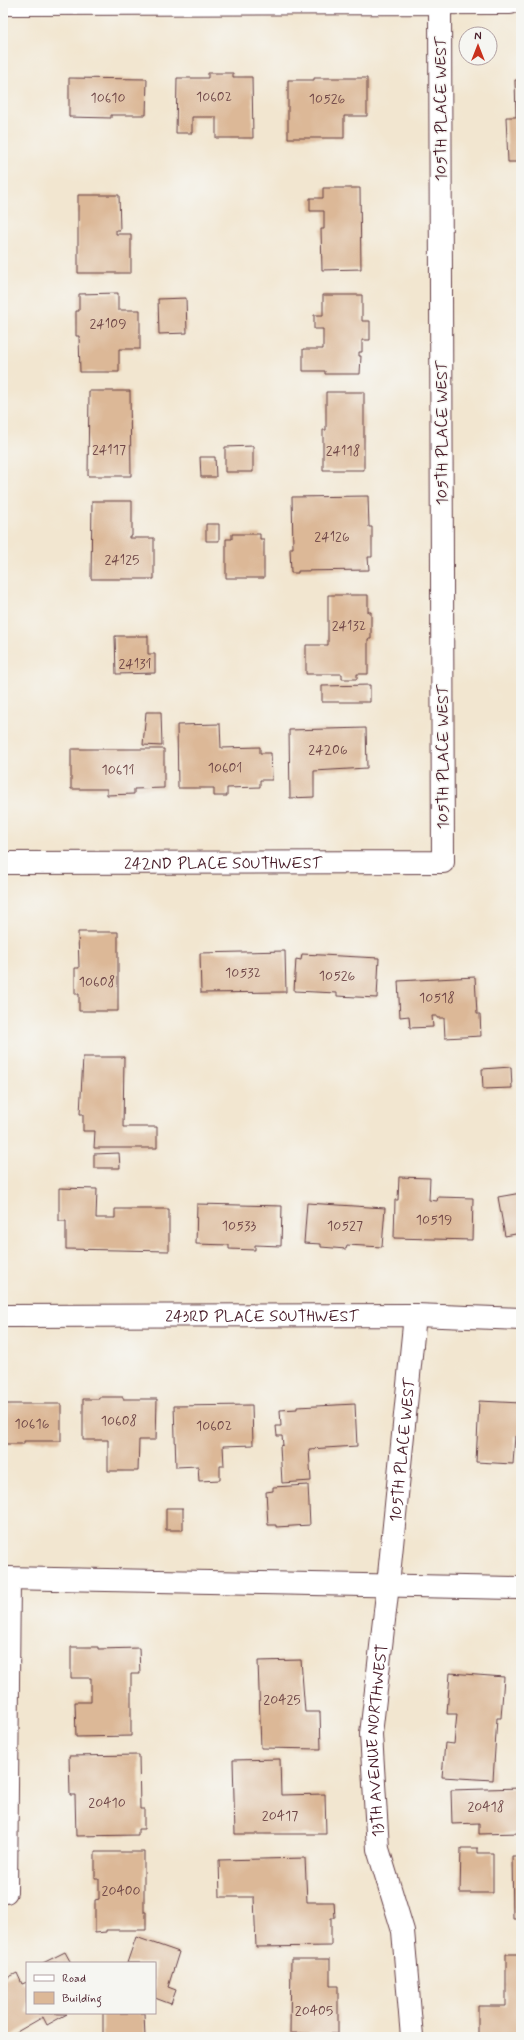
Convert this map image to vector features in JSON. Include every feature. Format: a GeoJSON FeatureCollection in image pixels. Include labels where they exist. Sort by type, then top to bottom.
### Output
{"type":"FeatureCollection","features":[{"type":"Feature","properties":{"kind":"street"},"geometry":{"type":"LineString","coordinates":[[3,4],[510,3]]}},
{"type":"Feature","properties":{"kind":"street","name":"105TH PLACE WEST"},"geometry":{"type":"LineString","coordinates":[[440,4],[443,862]]}},
{"type":"Feature","properties":{"kind":"street","name":"242ND PLACE SOUTHWEST"},"geometry":{"type":"LineString","coordinates":[[3,864],[443,862]]}},
{"type":"Feature","properties":{"kind":"street","name":"105TH PLACE WEST"},"geometry":{"type":"LineString","coordinates":[[388,1585],[415,1315]]}},
{"type":"Feature","properties":{"kind":"street","name":"243RD PLACE SOUTHWEST"},"geometry":{"type":"LineString","coordinates":[[3,1316],[415,1315],[521,1319]]}},
{"type":"Feature","properties":{"kind":"street"},"geometry":{"type":"LineString","coordinates":[[4,1892],[6,1578],[521,1588]]}},
{"type":"Feature","properties":{"kind":"street","name":"13TH AVENUE NORTHWEST"},"geometry":{"type":"LineString","coordinates":[[388,1585],[372,1742],[378,1849],[403,1931],[412,2037]]}},
{"type":"Feature","properties":{"kind":"building"},"geometry":{"type":"Polygon","coordinates":[[[208,73],[233,73],[233,77],[252,77],[253,138],[216,138],[216,117],[192,117],[192,133],[176,133],[177,78],[208,78],[208,73]]]}},
{"type":"Feature","properties":{"kind":"building"},"geometry":{"type":"Polygon","coordinates":[[[69,78],[147,79],[146,115],[111,115],[111,118],[69,117],[69,78]]]}},
{"type":"Feature","properties":{"kind":"building"},"geometry":{"type":"Polygon","coordinates":[[[314,78],[367,78],[367,116],[344,116],[344,138],[288,138],[288,80],[314,80],[314,78]]]}},
{"type":"Feature","properties":{"kind":"building"},"geometry":{"type":"Polygon","coordinates":[[[515,80],[521,80],[521,162],[508,162],[506,117],[516,117],[515,80]]]}},
{"type":"Feature","properties":{"kind":"building"},"geometry":{"type":"Polygon","coordinates":[[[323,188],[360,188],[361,269],[322,270],[321,229],[324,229],[324,211],[310,211],[310,198],[323,198],[323,188]]]}},
{"type":"Feature","properties":{"kind":"building"},"geometry":{"type":"Polygon","coordinates":[[[78,195],[119,195],[120,230],[116,230],[116,234],[131,234],[131,273],[78,273],[78,195]]]}},
{"type":"Feature","properties":{"kind":"building"},"geometry":{"type":"Polygon","coordinates":[[[118,293],[118,310],[140,310],[140,349],[119,349],[119,372],[80,372],[79,336],[76,336],[76,311],[79,311],[79,294],[118,293]]]}},
{"type":"Feature","properties":{"kind":"building"},"geometry":{"type":"Polygon","coordinates":[[[323,295],[362,295],[362,321],[370,321],[370,340],[362,340],[362,352],[359,352],[359,356],[361,356],[360,374],[325,374],[325,371],[303,371],[303,349],[323,349],[323,329],[314,329],[314,315],[323,315],[323,295]]]}},
{"type":"Feature","properties":{"kind":"building"},"geometry":{"type":"Polygon","coordinates":[[[186,298],[187,333],[159,334],[158,299],[186,298]]]}},
{"type":"Feature","properties":{"kind":"building"},"geometry":{"type":"Polygon","coordinates":[[[89,391],[130,391],[131,476],[88,476],[89,391]]]}},
{"type":"Feature","properties":{"kind":"building"},"geometry":{"type":"Polygon","coordinates":[[[326,392],[364,392],[364,470],[323,470],[323,430],[326,430],[326,392]]]}},
{"type":"Feature","properties":{"kind":"building"},"geometry":{"type":"Polygon","coordinates":[[[253,446],[253,472],[225,472],[225,447],[253,446]]]}},
{"type":"Feature","properties":{"kind":"building"},"geometry":{"type":"Polygon","coordinates":[[[200,457],[215,457],[216,477],[201,477],[200,457]]]}},
{"type":"Feature","properties":{"kind":"building"},"geometry":{"type":"Polygon","coordinates":[[[368,496],[369,527],[372,527],[372,557],[368,557],[369,570],[298,571],[298,573],[291,573],[290,548],[293,548],[292,497],[368,496]]]}},
{"type":"Feature","properties":{"kind":"building"},"geometry":{"type":"Polygon","coordinates":[[[92,501],[132,501],[132,536],[129,536],[129,538],[154,538],[154,579],[91,579],[92,501]]]}},
{"type":"Feature","properties":{"kind":"building"},"geometry":{"type":"Polygon","coordinates":[[[206,524],[219,524],[219,541],[206,541],[206,524]]]}},
{"type":"Feature","properties":{"kind":"building"},"geometry":{"type":"Polygon","coordinates":[[[232,534],[260,534],[260,539],[264,539],[264,578],[226,578],[226,539],[232,539],[232,534]]]}},
{"type":"Feature","properties":{"kind":"building"},"geometry":{"type":"Polygon","coordinates":[[[328,595],[368,595],[368,612],[371,612],[371,639],[368,639],[368,674],[357,674],[357,679],[342,679],[342,674],[306,674],[306,645],[328,645],[328,595]]]}},
{"type":"Feature","properties":{"kind":"building"},"geometry":{"type":"Polygon","coordinates":[[[115,636],[148,636],[148,654],[155,654],[155,673],[116,674],[115,636]]]}},
{"type":"Feature","properties":{"kind":"building"},"geometry":{"type":"Polygon","coordinates":[[[370,685],[370,702],[322,702],[322,686],[370,685]]]}},
{"type":"Feature","properties":{"kind":"building"},"geometry":{"type":"Polygon","coordinates":[[[146,712],[161,712],[162,746],[143,745],[146,712]]]}},
{"type":"Feature","properties":{"kind":"building"},"geometry":{"type":"Polygon","coordinates":[[[220,724],[221,748],[260,747],[260,753],[271,753],[272,780],[260,780],[260,787],[227,788],[227,796],[214,796],[214,788],[178,788],[177,725],[220,724]]]}},
{"type":"Feature","properties":{"kind":"building"},"geometry":{"type":"Polygon","coordinates":[[[366,728],[367,768],[314,771],[314,797],[290,798],[289,730],[366,728]]]}},
{"type":"Feature","properties":{"kind":"building"},"geometry":{"type":"Polygon","coordinates":[[[71,749],[164,749],[164,788],[134,789],[134,794],[107,795],[107,789],[71,789],[71,749]]]}},
{"type":"Feature","properties":{"kind":"building"},"geometry":{"type":"Polygon","coordinates":[[[78,932],[118,932],[118,1011],[79,1011],[79,994],[75,994],[75,968],[79,968],[78,932]]]}},
{"type":"Feature","properties":{"kind":"building"},"geometry":{"type":"Polygon","coordinates":[[[285,951],[286,992],[201,993],[200,953],[285,951]]]}},
{"type":"Feature","properties":{"kind":"building"},"geometry":{"type":"Polygon","coordinates":[[[302,954],[379,958],[377,998],[337,996],[337,993],[294,991],[296,959],[301,960],[302,954]]]}},
{"type":"Feature","properties":{"kind":"building"},"geometry":{"type":"Polygon","coordinates":[[[475,977],[477,1014],[480,1014],[481,1036],[445,1038],[444,1018],[432,1016],[433,1027],[410,1028],[409,1016],[400,1017],[398,981],[475,977]]]}},
{"type":"Feature","properties":{"kind":"building"},"geometry":{"type":"Polygon","coordinates":[[[83,1057],[124,1057],[123,1127],[157,1127],[157,1148],[94,1148],[95,1131],[83,1131],[83,1114],[80,1114],[83,1057]]]}},
{"type":"Feature","properties":{"kind":"building"},"geometry":{"type":"Polygon","coordinates":[[[511,1067],[512,1088],[483,1089],[482,1069],[511,1067]]]}},
{"type":"Feature","properties":{"kind":"building"},"geometry":{"type":"Polygon","coordinates":[[[119,1153],[120,1168],[94,1168],[94,1154],[119,1153]]]}},
{"type":"Feature","properties":{"kind":"building"},"geometry":{"type":"Polygon","coordinates":[[[399,1177],[430,1178],[429,1200],[437,1201],[438,1197],[473,1198],[472,1240],[394,1238],[395,1200],[398,1200],[399,1177]]]}},
{"type":"Feature","properties":{"kind":"building"},"geometry":{"type":"Polygon","coordinates":[[[59,1188],[97,1189],[96,1218],[115,1218],[115,1209],[169,1209],[169,1251],[66,1249],[66,1221],[59,1221],[59,1188]]]}},
{"type":"Feature","properties":{"kind":"building"},"geometry":{"type":"Polygon","coordinates":[[[521,1193],[521,1233],[505,1236],[498,1197],[521,1193]]]}},
{"type":"Feature","properties":{"kind":"building"},"geometry":{"type":"Polygon","coordinates":[[[307,1203],[385,1208],[382,1247],[347,1245],[346,1249],[321,1247],[321,1244],[304,1243],[307,1203]]]}},
{"type":"Feature","properties":{"kind":"building"},"geometry":{"type":"Polygon","coordinates":[[[197,1204],[282,1206],[281,1246],[255,1245],[255,1250],[229,1249],[229,1245],[196,1244],[197,1204]]]}},
{"type":"Feature","properties":{"kind":"building"},"geometry":{"type":"Polygon","coordinates":[[[99,1397],[157,1399],[156,1440],[139,1440],[138,1471],[108,1471],[108,1440],[83,1440],[83,1399],[99,1399],[99,1397]]]}},
{"type":"Feature","properties":{"kind":"building"},"geometry":{"type":"Polygon","coordinates":[[[479,1401],[521,1403],[521,1436],[515,1436],[513,1464],[476,1462],[479,1401]]]}},
{"type":"Feature","properties":{"kind":"building"},"geometry":{"type":"Polygon","coordinates":[[[3,1404],[61,1404],[61,1441],[24,1441],[24,1444],[3,1444],[3,1404]]]}},
{"type":"Feature","properties":{"kind":"building"},"geometry":{"type":"Polygon","coordinates":[[[355,1404],[357,1446],[309,1449],[311,1481],[282,1483],[280,1446],[283,1445],[282,1436],[277,1436],[276,1426],[281,1426],[280,1410],[297,1409],[297,1407],[355,1404]]]}},
{"type":"Feature","properties":{"kind":"building"},"geometry":{"type":"Polygon","coordinates":[[[252,1405],[253,1445],[223,1446],[224,1466],[220,1466],[220,1480],[199,1481],[198,1466],[176,1467],[174,1406],[252,1405]]]}},
{"type":"Feature","properties":{"kind":"building"},"geometry":{"type":"Polygon","coordinates":[[[308,1485],[310,1525],[276,1527],[276,1525],[268,1525],[266,1492],[273,1491],[273,1487],[308,1485]]]}},
{"type":"Feature","properties":{"kind":"building"},"geometry":{"type":"Polygon","coordinates":[[[166,1508],[183,1508],[183,1530],[166,1530],[166,1508]]]}},
{"type":"Feature","properties":{"kind":"building"},"geometry":{"type":"Polygon","coordinates":[[[71,1647],[98,1647],[98,1649],[139,1648],[140,1674],[131,1674],[131,1736],[76,1737],[75,1702],[91,1702],[91,1678],[71,1678],[71,1647]]]}},
{"type":"Feature","properties":{"kind":"building"},"geometry":{"type":"Polygon","coordinates":[[[301,1660],[305,1712],[320,1712],[321,1749],[261,1748],[258,1661],[301,1660]]]}},
{"type":"Feature","properties":{"kind":"building"},"geometry":{"type":"Polygon","coordinates":[[[450,1673],[504,1677],[501,1718],[497,1718],[493,1780],[442,1777],[445,1743],[454,1744],[457,1714],[447,1714],[450,1673]]]}},
{"type":"Feature","properties":{"kind":"building"},"geometry":{"type":"Polygon","coordinates":[[[139,1755],[140,1809],[144,1809],[144,1829],[138,1829],[138,1835],[76,1836],[75,1795],[70,1795],[69,1756],[139,1755]]]}},
{"type":"Feature","properties":{"kind":"building"},"geometry":{"type":"Polygon","coordinates":[[[280,1759],[281,1795],[325,1794],[326,1834],[235,1834],[233,1760],[280,1759]]]}},
{"type":"Feature","properties":{"kind":"building"},"geometry":{"type":"Polygon","coordinates":[[[521,1788],[521,1833],[479,1834],[479,1823],[452,1824],[451,1790],[521,1788]]]}},
{"type":"Feature","properties":{"kind":"building"},"geometry":{"type":"Polygon","coordinates":[[[461,1848],[478,1848],[478,1853],[493,1853],[493,1893],[460,1893],[461,1848]]]}},
{"type":"Feature","properties":{"kind":"building"},"geometry":{"type":"Polygon","coordinates":[[[95,1852],[144,1852],[144,1912],[146,1912],[146,1930],[106,1930],[106,1932],[95,1933],[95,1900],[99,1899],[99,1879],[95,1879],[95,1852]]]}},
{"type":"Feature","properties":{"kind":"building"},"geometry":{"type":"Polygon","coordinates":[[[512,1856],[521,1856],[521,1919],[513,1919],[512,1856]]]}},
{"type":"Feature","properties":{"kind":"building"},"geometry":{"type":"Polygon","coordinates":[[[305,1858],[307,1902],[334,1902],[335,1918],[331,1918],[331,1946],[256,1947],[254,1897],[220,1897],[219,1860],[305,1858]]]}},
{"type":"Feature","properties":{"kind":"building"},"geometry":{"type":"Polygon","coordinates":[[[136,1937],[179,1952],[168,1987],[176,1990],[171,2004],[156,1998],[156,1962],[127,1962],[136,1937]]]}},
{"type":"Feature","properties":{"kind":"building"},"geometry":{"type":"Polygon","coordinates":[[[65,1952],[70,1962],[45,1962],[65,1952]]]}},
{"type":"Feature","properties":{"kind":"building"},"geometry":{"type":"Polygon","coordinates":[[[506,1954],[521,1954],[521,2037],[478,2037],[478,2006],[506,2006],[506,1954]]]}},
{"type":"Feature","properties":{"kind":"building"},"geometry":{"type":"Polygon","coordinates":[[[291,1959],[330,1959],[330,1986],[338,1986],[338,2034],[290,2033],[291,1959]]]}},
{"type":"Feature","properties":{"kind":"building"},"geometry":{"type":"Polygon","coordinates":[[[17,1973],[22,1984],[26,1982],[26,2014],[67,2014],[47,2025],[43,2017],[8,2037],[3,2037],[3,1980],[17,1973]]]}},
{"type":"Feature","properties":{"kind":"building"},"geometry":{"type":"Polygon","coordinates":[[[103,2014],[144,2014],[145,2037],[103,2037],[103,2014]]]}}]}
